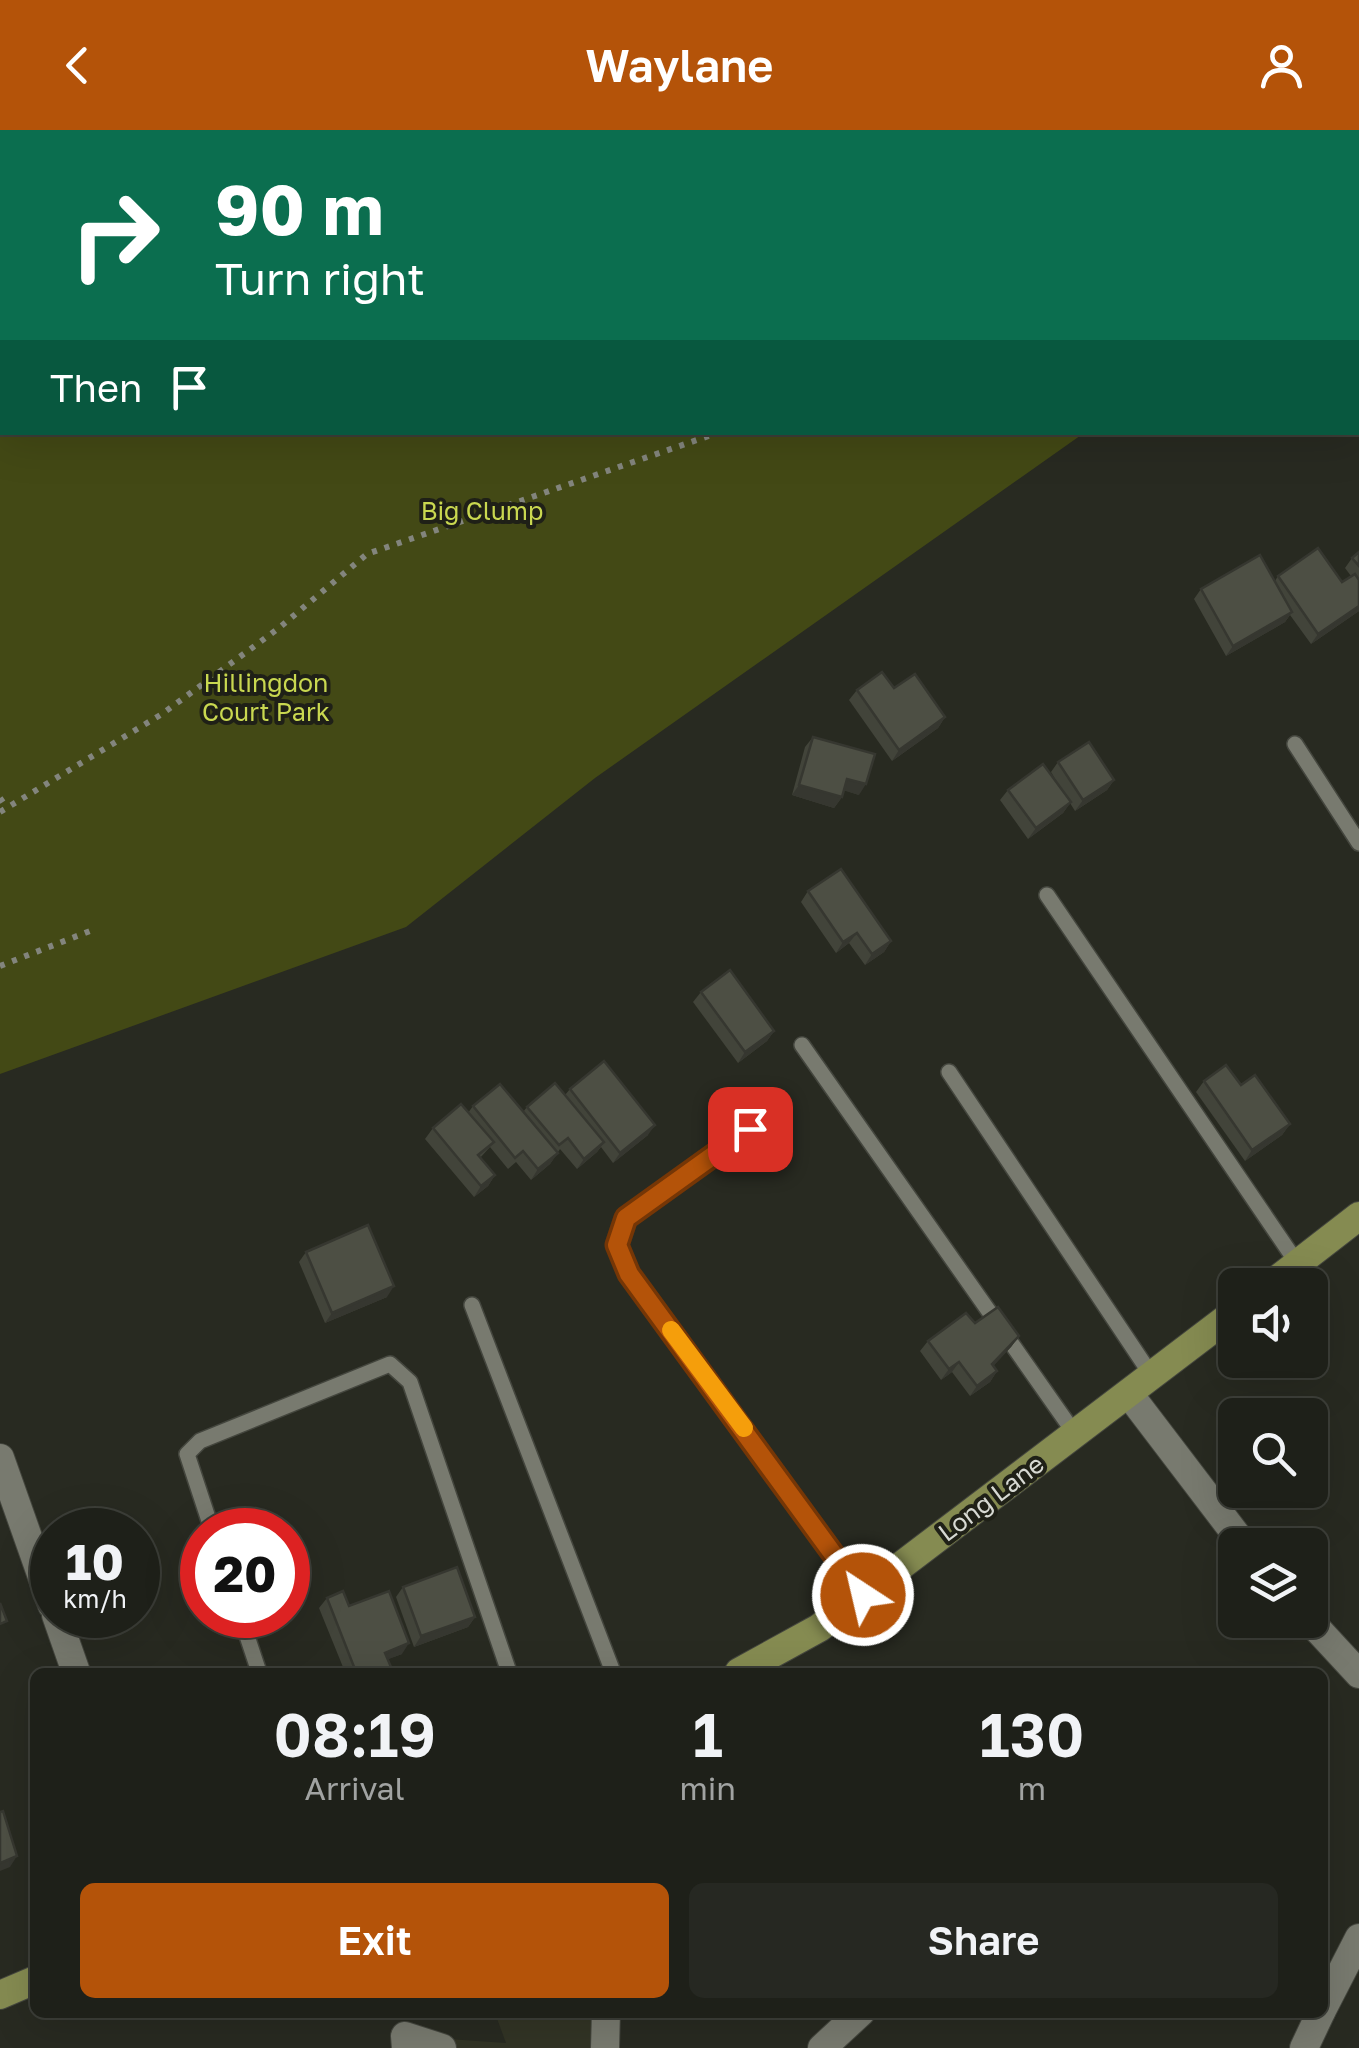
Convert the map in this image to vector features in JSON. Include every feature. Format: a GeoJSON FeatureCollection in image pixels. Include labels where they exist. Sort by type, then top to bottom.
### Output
{"type":"FeatureCollection","features":[{"type":"Feature","properties":{"kind":"main road"},"geometry":{"type":"LineString","coordinates":[[1293,1268],[1359,1216]]}},
{"type":"Feature","properties":{"kind":"main road","name":"Long Lane"},"geometry":{"type":"LineString","coordinates":[[746,1668],[819,1628],[1218,1325]]}},
{"type":"Feature","properties":{"kind":"main road"},"geometry":{"type":"LineString","coordinates":[[0,1995],[30,1982]]}},
{"type":"Feature","properties":{"kind":"street"},"geometry":{"type":"LineString","coordinates":[[1129,1394],[1231,1528]]}},
{"type":"Feature","properties":{"kind":"street"},"geometry":{"type":"LineString","coordinates":[[0,1458],[30,1543]]}},
{"type":"Feature","properties":{"kind":"street"},"geometry":{"type":"LineString","coordinates":[[64,1638],[75,1668]]}},
{"type":"Feature","properties":{"kind":"street"},"geometry":{"type":"LineString","coordinates":[[1326,1638],[1359,1674]]}},
{"type":"Feature","properties":{"kind":"street"},"geometry":{"type":"LineString","coordinates":[[1328,1999],[1359,1938]]}},
{"type":"Feature","properties":{"kind":"street"},"geometry":{"type":"LineString","coordinates":[[606,2018],[606,2048]]}},
{"type":"Feature","properties":{"kind":"street"},"geometry":{"type":"LineString","coordinates":[[822,2048],[855,2018]]}},
{"type":"Feature","properties":{"kind":"street"},"geometry":{"type":"LineString","coordinates":[[1304,2048],[1319,2018]]}},
{"type":"Feature","properties":{"kind":"street"},"geometry":{"type":"LineString","coordinates":[[406,2048],[406,2036],[442,2048]]}},
{"type":"Feature","properties":{"kind":"lane"},"geometry":{"type":"LineString","coordinates":[[1294,744],[1359,843]]}},
{"type":"Feature","properties":{"kind":"lane"},"geometry":{"type":"LineString","coordinates":[[1047,895],[1298,1264]]}},
{"type":"Feature","properties":{"kind":"lane"},"geometry":{"type":"LineString","coordinates":[[802,1045],[1076,1434]]}},
{"type":"Feature","properties":{"kind":"lane"},"geometry":{"type":"LineString","coordinates":[[948,1072],[1152,1376]]}},
{"type":"Feature","properties":{"kind":"lane"},"geometry":{"type":"LineString","coordinates":[[750,1129],[626,1218],[617,1245],[629,1274],[863,1595]]}},
{"type":"Feature","properties":{"kind":"lane"},"geometry":{"type":"LineString","coordinates":[[472,1305],[611,1668]]}},
{"type":"Feature","properties":{"kind":"lane"},"geometry":{"type":"LineString","coordinates":[[204,1508],[186,1454],[200,1441],[390,1364],[410,1382],[508,1668]]}},
{"type":"Feature","properties":{"kind":"lane"},"geometry":{"type":"LineString","coordinates":[[248,1638],[259,1668]]}},
{"type":"Feature","properties":{"kind":"path"},"geometry":{"type":"LineString","coordinates":[[0,798],[3,810],[151,720],[367,554],[711,435]]}},
{"type":"Feature","properties":{"kind":"path"},"geometry":{"type":"LineString","coordinates":[[144,710],[151,720]]}},
{"type":"Feature","properties":{"kind":"path"},"geometry":{"type":"LineString","coordinates":[[0,966],[90,931]]}},
{"type":"Feature","properties":{"kind":"shaded area"},"geometry":{"type":"Polygon","coordinates":[[[497,2018],[612,2018],[613,2048],[406,2048],[405,2036],[506,2043],[497,2018]]]}},
{"type":"Feature","properties":{"kind":"green space","name":"Hillingdon Court Park"},"geometry":{"type":"Polygon","coordinates":[[[0,435],[1081,435],[595,778],[406,927],[0,1074],[0,435]]]}},
{"type":"Feature","properties":{"kind":"building"},"geometry":{"type":"Polygon","coordinates":[[[1318,548],[1342,582],[1355,574],[1359,580],[1359,606],[1318,634],[1278,576],[1318,548]]]}},
{"type":"Feature","properties":{"kind":"building"},"geometry":{"type":"Polygon","coordinates":[[[1260,555],[1292,612],[1233,646],[1201,589],[1260,555]]]}},
{"type":"Feature","properties":{"kind":"building"},"geometry":{"type":"Polygon","coordinates":[[[882,672],[894,688],[915,674],[945,717],[899,750],[857,690],[882,672]]]}},
{"type":"Feature","properties":{"kind":"building"},"geometry":{"type":"Polygon","coordinates":[[[813,737],[875,754],[866,784],[847,779],[842,797],[799,785],[813,737]]]}},
{"type":"Feature","properties":{"kind":"building"},"geometry":{"type":"Polygon","coordinates":[[[1089,742],[1114,780],[1083,800],[1058,762],[1089,742]]]}},
{"type":"Feature","properties":{"kind":"building"},"geometry":{"type":"Polygon","coordinates":[[[1043,764],[1071,802],[1036,828],[1008,790],[1043,764]]]}},
{"type":"Feature","properties":{"kind":"building"},"geometry":{"type":"Polygon","coordinates":[[[841,869],[891,941],[872,954],[857,933],[843,942],[808,891],[841,869]]]}},
{"type":"Feature","properties":{"kind":"building"},"geometry":{"type":"Polygon","coordinates":[[[730,970],[774,1031],[745,1052],[701,992],[730,970]]]}},
{"type":"Feature","properties":{"kind":"building"},"geometry":{"type":"Polygon","coordinates":[[[604,1061],[655,1125],[620,1153],[570,1089],[604,1061]]]}},
{"type":"Feature","properties":{"kind":"building"},"geometry":{"type":"Polygon","coordinates":[[[1226,1065],[1241,1085],[1255,1075],[1290,1124],[1252,1150],[1204,1081],[1226,1065]]]}},
{"type":"Feature","properties":{"kind":"building"},"geometry":{"type":"Polygon","coordinates":[[[555,1083],[604,1142],[584,1159],[568,1138],[559,1145],[527,1107],[555,1083]]]}},
{"type":"Feature","properties":{"kind":"building"},"geometry":{"type":"Polygon","coordinates":[[[500,1084],[558,1153],[538,1169],[523,1151],[515,1158],[473,1106],[500,1084]]]}},
{"type":"Feature","properties":{"kind":"building"},"geometry":{"type":"Polygon","coordinates":[[[461,1104],[494,1142],[478,1155],[495,1175],[481,1186],[433,1128],[461,1104]]]}},
{"type":"Feature","properties":{"kind":"building"},"geometry":{"type":"Polygon","coordinates":[[[368,1225],[394,1286],[332,1313],[306,1252],[368,1225]]]}},
{"type":"Feature","properties":{"kind":"building"},"geometry":{"type":"Polygon","coordinates":[[[998,1307],[1019,1336],[992,1364],[997,1371],[977,1386],[959,1362],[949,1369],[928,1341],[966,1313],[975,1323],[998,1307]]]}},
{"type":"Feature","properties":{"kind":"building"},"geometry":{"type":"Polygon","coordinates":[[[457,1567],[475,1617],[421,1636],[403,1587],[457,1567]]]}},
{"type":"Feature","properties":{"kind":"building"},"geometry":{"type":"Polygon","coordinates":[[[343,1591],[349,1606],[389,1591],[409,1643],[385,1653],[391,1667],[354,1668],[327,1598],[343,1591]]]}},
{"type":"Feature","properties":{"kind":"building"},"geometry":{"type":"Polygon","coordinates":[[[0,1603],[7,1621],[0,1624],[0,1603]]]}},
{"type":"Feature","properties":{"kind":"building"},"geometry":{"type":"Polygon","coordinates":[[[3,1811],[17,1856],[0,1863],[0,1812],[3,1811]]]}},
{"type":"Feature","properties":{"kind":"slow traffic"},"geometry":{"type":"LineString","coordinates":[[671,1330],[744,1428]]}},
{"type":"Feature","properties":{"kind":"route"},"geometry":{"type":"LineString","coordinates":[[750,1129],[626,1218],[617,1245],[629,1274],[780,1476],[863,1595]]}},
{"type":"Feature","properties":{"kind":"park label","name":"Big Clump"},"geometry":{"type":"Point","coordinates":[482,511]}}]}
